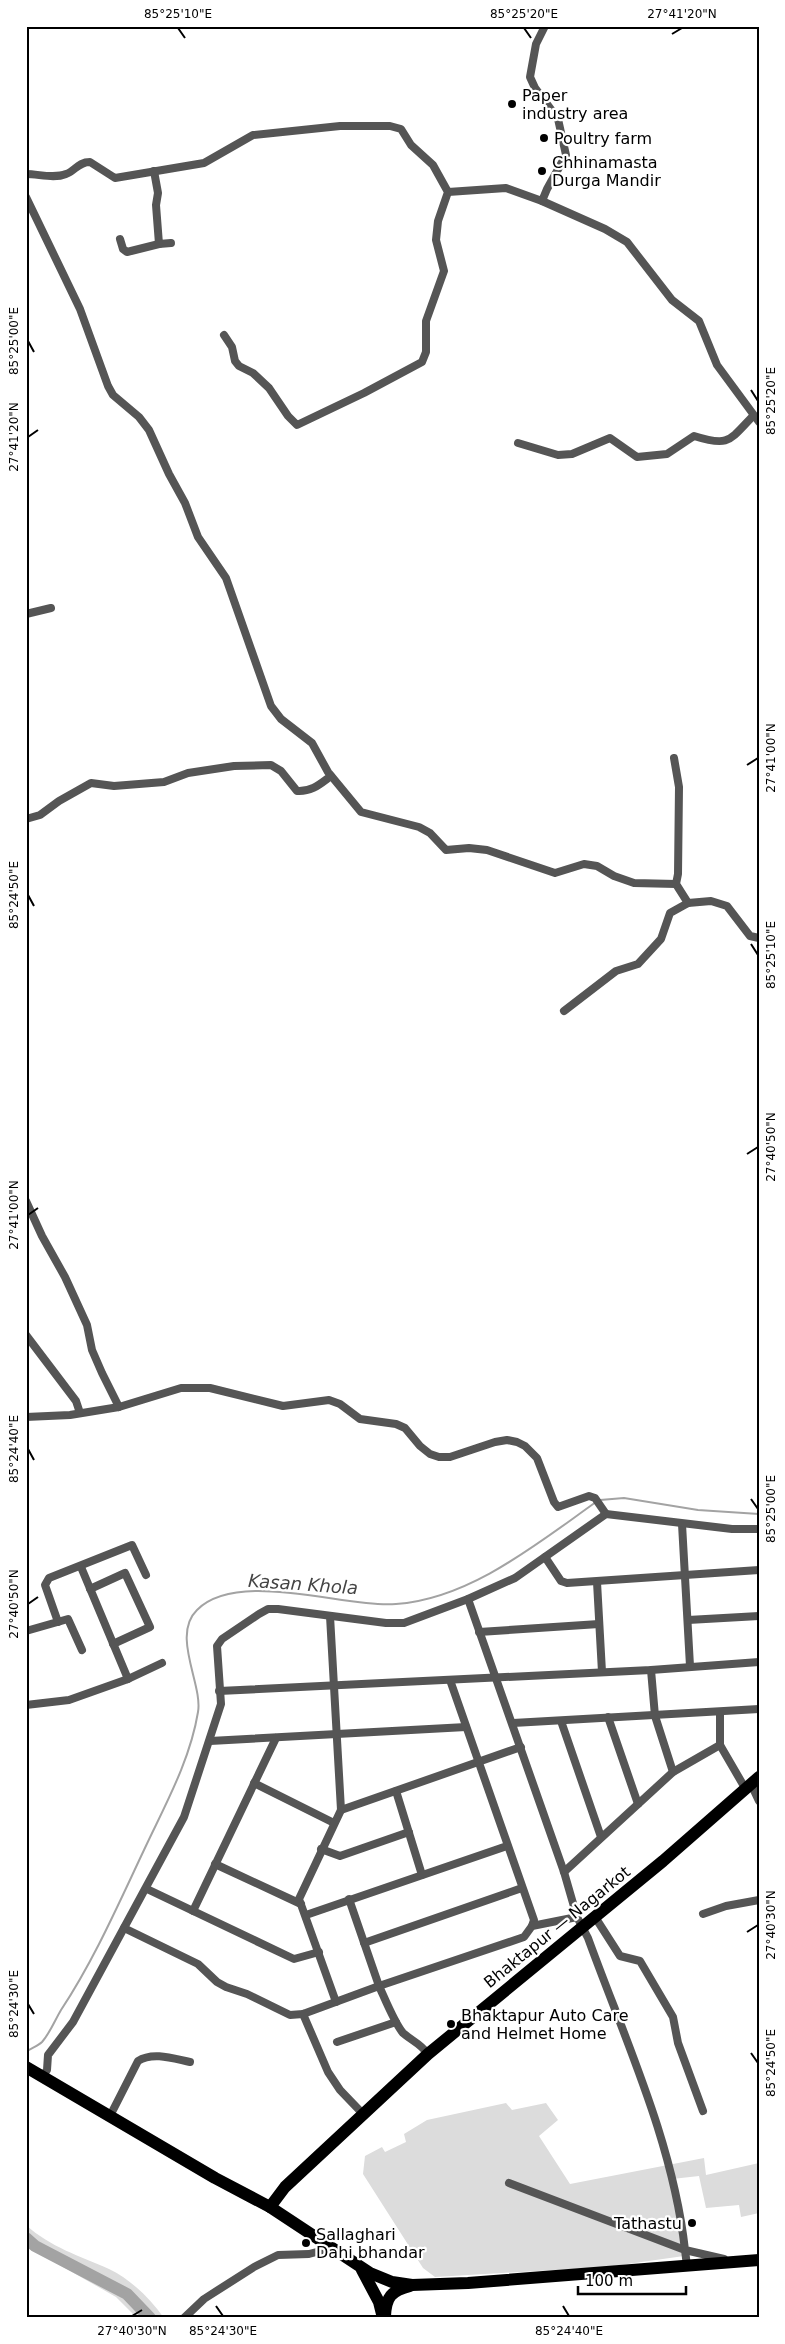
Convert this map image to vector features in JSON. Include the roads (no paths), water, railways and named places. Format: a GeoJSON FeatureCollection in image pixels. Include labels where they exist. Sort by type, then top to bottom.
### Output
{"type":"FeatureCollection","features":[{"type":"Feature","properties":{"kind":"main road","name":"Bhaktapur — Nagarkot"},"geometry":{"type":"LineString","coordinates":[[270,2207],[286,2187],[428,2054],[579,1922],[595,1917],[663,1861],[752,1783]]}},
{"type":"Feature","properties":{"kind":"main road"},"geometry":{"type":"LineString","coordinates":[[26,2068],[215,2178],[270,2207],[370,2273],[392,2282],[412,2285]]}},
{"type":"Feature","properties":{"kind":"main road"},"geometry":{"type":"LineString","coordinates":[[384,2318],[389,2295],[400,2288],[412,2285],[568,2277],[759,2260]]}},
{"type":"Feature","properties":{"kind":"main road"},"geometry":{"type":"LineString","coordinates":[[359,2266],[378,2302],[384,2318]]}},
{"type":"Feature","properties":{"kind":"main road"},"geometry":{"type":"LineString","coordinates":[[378,2302],[376,2293],[379,2288],[392,2282]]}},
{"type":"Feature","properties":{"kind":"street"},"geometry":{"type":"LineString","coordinates":[[542,201],[546,189],[566,155],[558,119],[530,77],[536,44],[545,26]]}},
{"type":"Feature","properties":{"kind":"street"},"geometry":{"type":"LineString","coordinates":[[26,174],[64,175],[85,162],[95,164],[102,172],[115,178],[204,163],[253,135],[340,126],[390,126],[401,129],[411,145],[433,166],[448,192],[437,229],[437,248],[444,271],[426,321],[426,352],[422,362],[364,394],[297,425],[288,416],[269,388],[253,373],[235,361],[232,347],[224,335]]}},
{"type":"Feature","properties":{"kind":"street"},"geometry":{"type":"LineString","coordinates":[[154,171],[158,193],[156,205],[159,244]]}},
{"type":"Feature","properties":{"kind":"street"},"geometry":{"type":"LineString","coordinates":[[448,192],[506,188],[542,201],[619,236],[634,249],[672,300],[699,321],[717,365],[752,416],[759,422]]}},
{"type":"Feature","properties":{"kind":"street"},"geometry":{"type":"LineString","coordinates":[[26,197],[80,308],[108,386],[118,401],[131,409],[149,430],[160,450],[169,474],[185,503],[198,537],[226,578],[271,706],[280,719],[312,743],[331,776],[361,812],[419,827],[430,833],[446,850],[469,848],[487,850],[555,873],[584,864],[597,866],[614,876],[634,883],[676,884]]}},
{"type":"Feature","properties":{"kind":"street"},"geometry":{"type":"LineString","coordinates":[[120,239],[123,249],[127,252],[171,243]]}},
{"type":"Feature","properties":{"kind":"street"},"geometry":{"type":"LineString","coordinates":[[518,444],[558,455],[572,454],[610,438],[637,457],[667,454],[694,436],[716,443],[730,440],[752,416]]}},
{"type":"Feature","properties":{"kind":"street"},"geometry":{"type":"LineString","coordinates":[[26,614],[51,608]]}},
{"type":"Feature","properties":{"kind":"street"},"geometry":{"type":"LineString","coordinates":[[674,758],[679,787],[678,874],[676,884],[688,903]]}},
{"type":"Feature","properties":{"kind":"street"},"geometry":{"type":"LineString","coordinates":[[26,819],[40,815],[59,801],[91,783],[114,786],[164,782],[188,773],[234,766],[271,765],[281,771],[298,791],[304,791],[315,788],[331,776]]}},
{"type":"Feature","properties":{"kind":"street"},"geometry":{"type":"LineString","coordinates":[[564,1011],[616,971],[638,964],[661,939],[670,913],[688,903],[711,901],[727,906],[750,936],[759,938]]}},
{"type":"Feature","properties":{"kind":"street"},"geometry":{"type":"LineString","coordinates":[[26,1201],[87,1325],[92,1350],[119,1407]]}},
{"type":"Feature","properties":{"kind":"street"},"geometry":{"type":"LineString","coordinates":[[26,1335],[76,1401],[80,1413]]}},
{"type":"Feature","properties":{"kind":"street"},"geometry":{"type":"LineString","coordinates":[[26,1417],[80,1413],[119,1407],[181,1388],[210,1388],[283,1406],[329,1400],[340,1404],[360,1419],[396,1424],[405,1428],[420,1446],[430,1454],[439,1457],[450,1457],[495,1442],[507,1440],[517,1442],[525,1446],[537,1458],[554,1502],[558,1507],[589,1496],[595,1498],[599,1507],[606,1514],[732,1529],[759,1529]]}},
{"type":"Feature","properties":{"kind":"street"},"geometry":{"type":"LineString","coordinates":[[42,2077],[47,2070],[48,2055],[73,2022],[147,1889],[184,1817],[221,1704],[217,1646],[229,1634],[268,1610],[278,1609],[396,1624],[468,1599],[515,1578],[606,1514]]}},
{"type":"Feature","properties":{"kind":"street"},"geometry":{"type":"LineString","coordinates":[[682,1524],[690,1666]]}},
{"type":"Feature","properties":{"kind":"street"},"geometry":{"type":"LineString","coordinates":[[58,1622],[45,1585],[49,1578],[81,1567],[132,1545],[146,1575]]}},
{"type":"Feature","properties":{"kind":"street"},"geometry":{"type":"LineString","coordinates":[[545,1557],[564,1583],[759,1570]]}},
{"type":"Feature","properties":{"kind":"street"},"geometry":{"type":"LineString","coordinates":[[81,1567],[128,1679]]}},
{"type":"Feature","properties":{"kind":"street"},"geometry":{"type":"LineString","coordinates":[[90,1588],[125,1573],[150,1627],[113,1644]]}},
{"type":"Feature","properties":{"kind":"street"},"geometry":{"type":"LineString","coordinates":[[597,1582],[602,1672]]}},
{"type":"Feature","properties":{"kind":"street"},"geometry":{"type":"LineString","coordinates":[[468,1599],[513,1723],[564,1872],[579,1922],[588,1938],[668,2162],[680,2212],[687,2266]]}},
{"type":"Feature","properties":{"kind":"street"},"geometry":{"type":"LineString","coordinates":[[330,1616],[341,1810],[300,1894],[301,1904],[336,2002]]}},
{"type":"Feature","properties":{"kind":"street"},"geometry":{"type":"LineString","coordinates":[[688,1620],[759,1616]]}},
{"type":"Feature","properties":{"kind":"street"},"geometry":{"type":"LineString","coordinates":[[26,1631],[68,1619],[82,1650]]}},
{"type":"Feature","properties":{"kind":"street"},"geometry":{"type":"LineString","coordinates":[[479,1632],[599,1624]]}},
{"type":"Feature","properties":{"kind":"street"},"geometry":{"type":"LineString","coordinates":[[26,1705],[69,1700],[128,1679],[162,1662]]}},
{"type":"Feature","properties":{"kind":"street"},"geometry":{"type":"LineString","coordinates":[[219,1691],[651,1670],[759,1662]]}},
{"type":"Feature","properties":{"kind":"street"},"geometry":{"type":"LineString","coordinates":[[651,1670],[655,1716],[673,1772]]}},
{"type":"Feature","properties":{"kind":"street"},"geometry":{"type":"LineString","coordinates":[[124,1928],[198,1964],[217,1982],[226,1987],[247,1994],[290,2015],[304,2014],[379,1986],[524,1937],[534,1920],[477,1763],[450,1680]]}},
{"type":"Feature","properties":{"kind":"street"},"geometry":{"type":"LineString","coordinates":[[513,1723],[655,1716],[759,1708]]}},
{"type":"Feature","properties":{"kind":"street"},"geometry":{"type":"LineString","coordinates":[[720,1712],[720,1745],[752,1783],[759,1801]]}},
{"type":"Feature","properties":{"kind":"street"},"geometry":{"type":"LineString","coordinates":[[608,1717],[638,1804]]}},
{"type":"Feature","properties":{"kind":"street"},"geometry":{"type":"LineString","coordinates":[[562,1721],[601,1837]]}},
{"type":"Feature","properties":{"kind":"street"},"geometry":{"type":"LineString","coordinates":[[210,1741],[466,1728]]}},
{"type":"Feature","properties":{"kind":"street"},"geometry":{"type":"LineString","coordinates":[[193,1911],[276,1738]]}},
{"type":"Feature","properties":{"kind":"street"},"geometry":{"type":"LineString","coordinates":[[564,1872],[673,1772],[720,1745]]}},
{"type":"Feature","properties":{"kind":"street"},"geometry":{"type":"LineString","coordinates":[[341,1810],[521,1747]]}},
{"type":"Feature","properties":{"kind":"street"},"geometry":{"type":"LineString","coordinates":[[254,1784],[334,1823]]}},
{"type":"Feature","properties":{"kind":"street"},"geometry":{"type":"LineString","coordinates":[[396,1791],[422,1875]]}},
{"type":"Feature","properties":{"kind":"street"},"geometry":{"type":"LineString","coordinates":[[321,1849],[340,1856],[408,1832]]}},
{"type":"Feature","properties":{"kind":"street"},"geometry":{"type":"LineString","coordinates":[[306,1914],[507,1846]]}},
{"type":"Feature","properties":{"kind":"street"},"geometry":{"type":"LineString","coordinates":[[215,1864],[301,1904]]}},
{"type":"Feature","properties":{"kind":"street"},"geometry":{"type":"LineString","coordinates":[[364,1943],[522,1888]]}},
{"type":"Feature","properties":{"kind":"street"},"geometry":{"type":"LineString","coordinates":[[147,1889],[294,1959],[319,1952]]}},
{"type":"Feature","properties":{"kind":"street"},"geometry":{"type":"LineString","coordinates":[[349,1899],[379,1986],[396,2022],[405,2035],[420,2044],[428,2054]]}},
{"type":"Feature","properties":{"kind":"street"},"geometry":{"type":"LineString","coordinates":[[703,1914],[726,1906],[759,1900]]}},
{"type":"Feature","properties":{"kind":"street"},"geometry":{"type":"LineString","coordinates":[[595,1917],[620,1956],[640,1961],[670,2010],[676,2025],[678,2043],[703,2111]]}},
{"type":"Feature","properties":{"kind":"street"},"geometry":{"type":"LineString","coordinates":[[532,1926],[579,1922]]}},
{"type":"Feature","properties":{"kind":"street"},"geometry":{"type":"LineString","coordinates":[[304,2014],[328,2072],[340,2090],[364,2115]]}},
{"type":"Feature","properties":{"kind":"street"},"geometry":{"type":"LineString","coordinates":[[338,2042],[396,2022]]}},
{"type":"Feature","properties":{"kind":"street"},"geometry":{"type":"LineString","coordinates":[[110,2116],[138,2061],[143,2058],[167,2057],[190,2062]]}},
{"type":"Feature","properties":{"kind":"street"},"geometry":{"type":"LineString","coordinates":[[509,2183],[684,2250],[740,2261]]}},
{"type":"Feature","properties":{"kind":"street"},"geometry":{"type":"LineString","coordinates":[[184,2318],[204,2299],[254,2267],[278,2255],[310,2254],[332,2248]]}},
{"type":"Feature","properties":{"kind":"waterway","name":"Kasan Khola"},"geometry":{"type":"LineString","coordinates":[[600,1500],[624,1498],[698,1510],[759,1514]]}},
{"type":"Feature","properties":{"kind":"waterway","name":"Kasan Khola"},"geometry":{"type":"LineString","coordinates":[[26,2052],[40,2043],[50,2031],[95,1952],[183,1765],[198,1712],[196,1688],[187,1646],[190,1620],[197,1610],[215,1598],[238,1592],[292,1593],[374,1604],[396,1604],[423,1600],[450,1592],[502,1566],[551,1535],[596,1502]]}},
{"type":"Feature","properties":{"kind":"waterway"},"geometry":{"type":"LineString","coordinates":[[26,2238],[35,2246],[127,2294],[150,2318]]}},
{"type":"Feature","properties":{"kind":"place","name":"Paper industry area"},"geometry":{"type":"Point","coordinates":[512,104]}},
{"type":"Feature","properties":{"kind":"place","name":"Poultry farm"},"geometry":{"type":"Point","coordinates":[544,138]}},
{"type":"Feature","properties":{"kind":"place","name":"Chhinamasta Durga Mandir"},"geometry":{"type":"Point","coordinates":[542,171]}},
{"type":"Feature","properties":{"kind":"place","name":"Bhaktapur Auto Care and Helmet Home"},"geometry":{"type":"Point","coordinates":[451,2024]}},
{"type":"Feature","properties":{"kind":"place","name":"Tathastu"},"geometry":{"type":"Point","coordinates":[692,2223]}},
{"type":"Feature","properties":{"kind":"place","name":"Sallaghari Dahi bhandar"},"geometry":{"type":"Point","coordinates":[306,2243]}}]}
